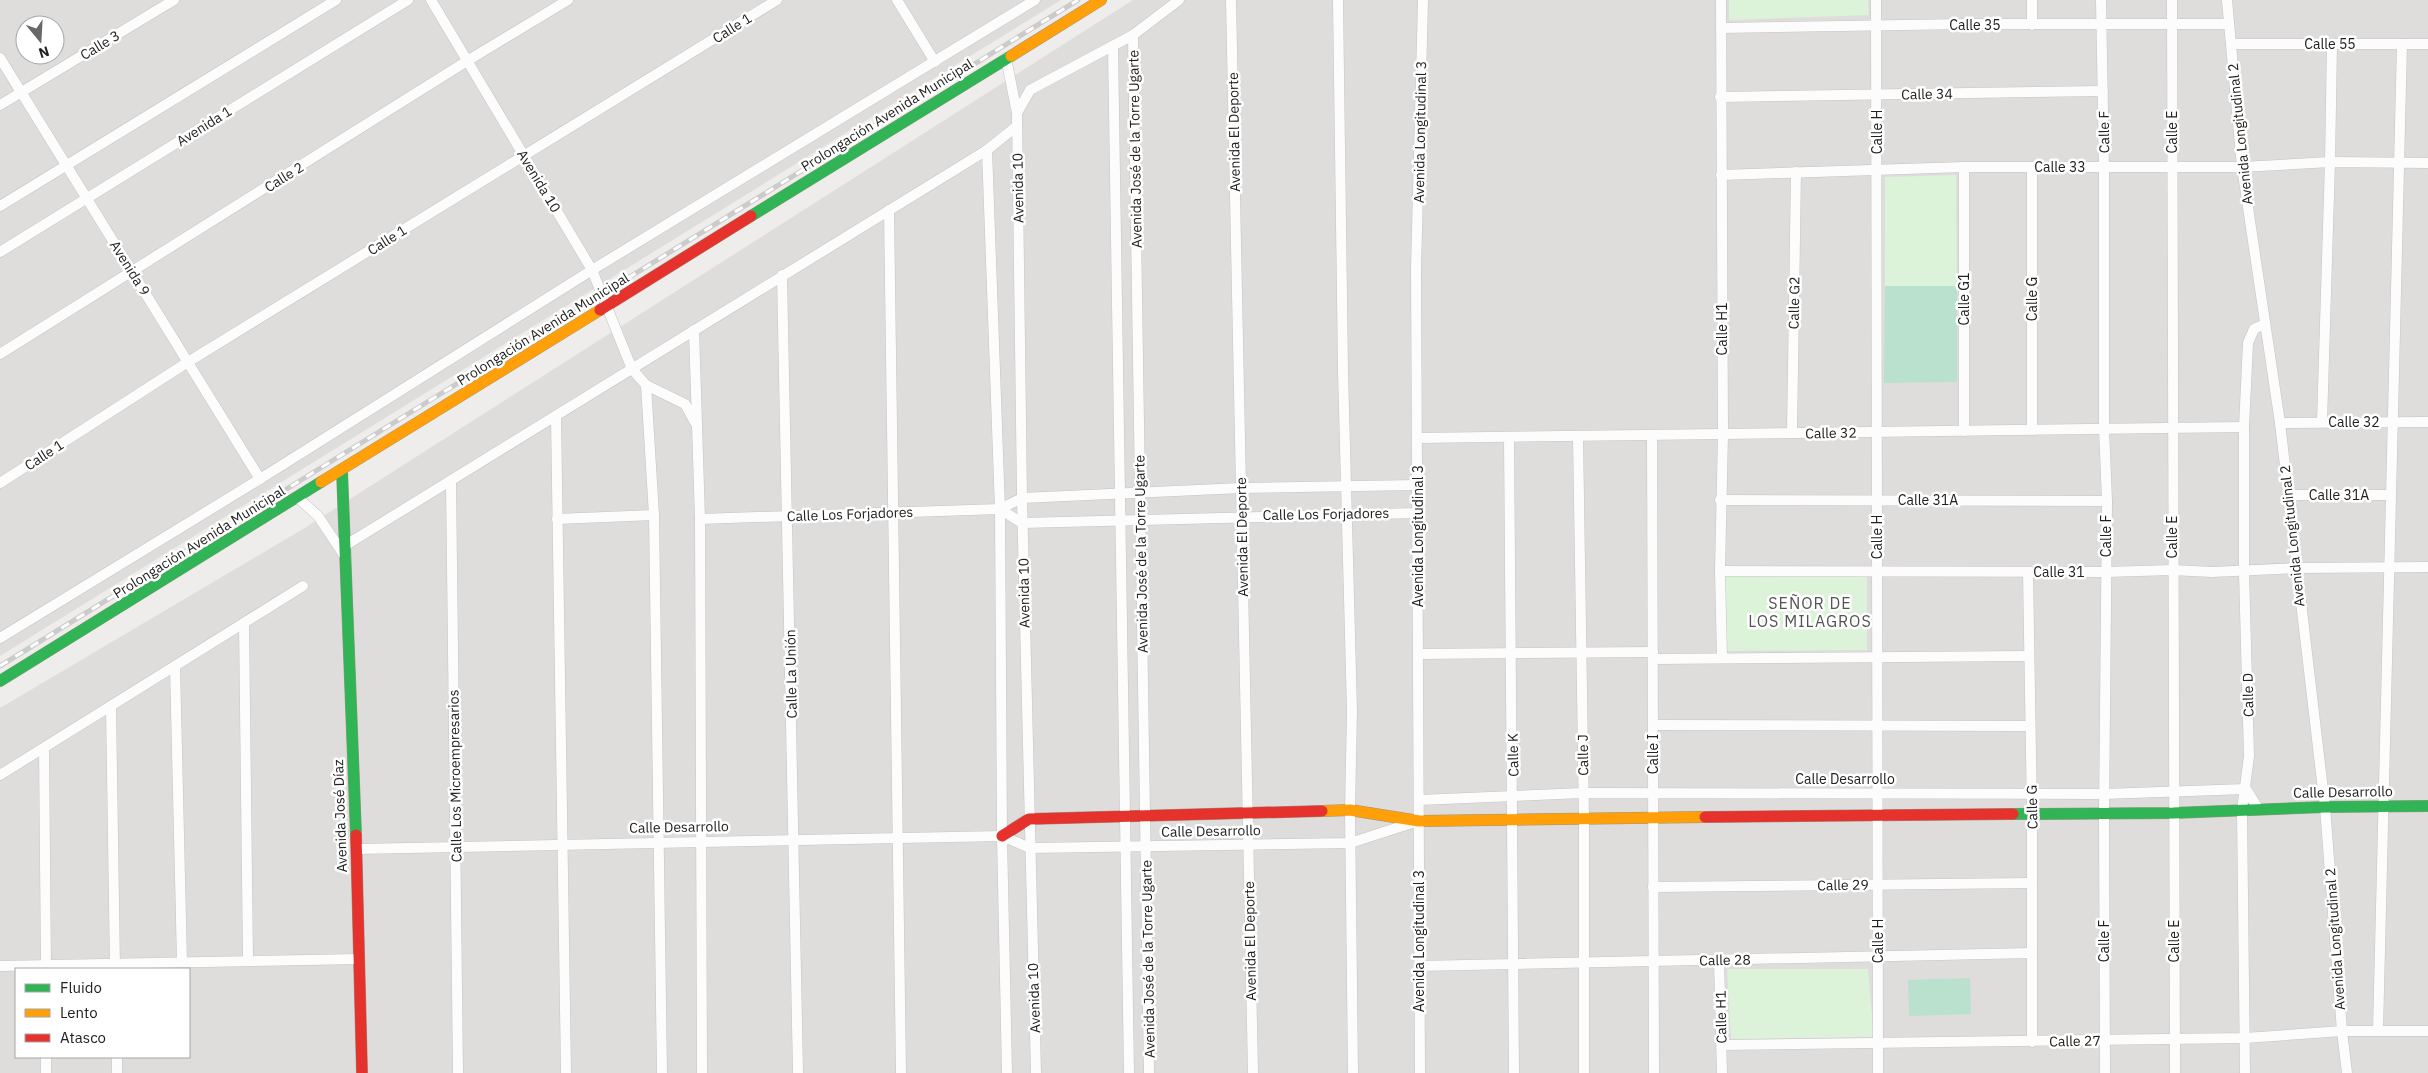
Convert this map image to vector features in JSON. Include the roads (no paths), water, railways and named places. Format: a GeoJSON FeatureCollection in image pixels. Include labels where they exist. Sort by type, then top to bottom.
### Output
{"type":"FeatureCollection","features":[{"type":"Feature","properties":{"kind":"street","name":"Calle 3"},"geometry":{"type":"LineString","coordinates":[[0,106],[174,0]]}},
{"type":"Feature","properties":{"kind":"street"},"geometry":{"type":"LineString","coordinates":[[0,206],[336,0]]}},
{"type":"Feature","properties":{"kind":"street","name":"Avenida 1"},"geometry":{"type":"LineString","coordinates":[[0,252],[408,0]]}},
{"type":"Feature","properties":{"kind":"street","name":"Avenida 10"},"geometry":{"type":"LineString","coordinates":[[431,0],[592,270],[632,369],[646,385]]}},
{"type":"Feature","properties":{"kind":"street","name":"Calle 2"},"geometry":{"type":"LineString","coordinates":[[0,354],[467,61],[568,0]]}},
{"type":"Feature","properties":{"kind":"street","name":"Calle 1"},"geometry":{"type":"LineString","coordinates":[[0,483],[188,362],[777,0]]}},
{"type":"Feature","properties":{"kind":"street"},"geometry":{"type":"LineString","coordinates":[[896,0],[935,62]]}},
{"type":"Feature","properties":{"kind":"street","name":"Prolongación Avenida Municipal"},"geometry":{"type":"LineString","coordinates":[[0,638],[260,479],[592,270],[1035,0]]}},
{"type":"Feature","properties":{"kind":"street","name":"Prolongación Avenida Municipal"},"geometry":{"type":"LineString","coordinates":[[0,681],[342,472],[1101,0]]}},
{"type":"Feature","properties":{"kind":"street"},"geometry":{"type":"LineString","coordinates":[[1017,113],[1030,90],[1133,35],[1179,0]]}},
{"type":"Feature","properties":{"kind":"street","name":"Avenida El Deporte"},"geometry":{"type":"LineString","coordinates":[[1231,0],[1253,1073]]}},
{"type":"Feature","properties":{"kind":"street"},"geometry":{"type":"LineString","coordinates":[[1338,0],[1345,486],[1352,711],[1350,842],[1353,1073]]}},
{"type":"Feature","properties":{"kind":"street","name":"Avenida Longitudinal 3"},"geometry":{"type":"LineString","coordinates":[[1420,1073],[1416,269],[1423,0]]}},
{"type":"Feature","properties":{"kind":"street","name":"Calle H1"},"geometry":{"type":"LineString","coordinates":[[1721,0],[1723,434],[1720,500],[1720,571],[1722,658]]}},
{"type":"Feature","properties":{"kind":"street","name":"Calle H"},"geometry":{"type":"LineString","coordinates":[[1876,0],[1878,1073]]}},
{"type":"Feature","properties":{"kind":"street"},"geometry":{"type":"LineString","coordinates":[[2032,0],[2032,25]]}},
{"type":"Feature","properties":{"kind":"street","name":"Calle F"},"geometry":{"type":"LineString","coordinates":[[2102,0],[2104,429],[2107,501],[2104,794],[2105,1073]]}},
{"type":"Feature","properties":{"kind":"street","name":"Calle E"},"geometry":{"type":"LineString","coordinates":[[2172,0],[2172,570],[2175,1073]]}},
{"type":"Feature","properties":{"kind":"street","name":"Avenida Longitudinal 2"},"geometry":{"type":"LineString","coordinates":[[2227,0],[2242,167],[2280,423],[2325,807],[2342,1031],[2347,1073]]}},
{"type":"Feature","properties":{"kind":"street","name":"Calle 35"},"geometry":{"type":"LineString","coordinates":[[1721,28],[1876,25],[2229,24]]}},
{"type":"Feature","properties":{"kind":"street","name":"Avenida José de la Torre Ugarte"},"geometry":{"type":"LineString","coordinates":[[1133,35],[1149,1073]]}},
{"type":"Feature","properties":{"kind":"street","name":"Calle 55"},"geometry":{"type":"LineString","coordinates":[[2231,44],[2428,44]]}},
{"type":"Feature","properties":{"kind":"street"},"geometry":{"type":"LineString","coordinates":[[2322,422],[2332,44]]}},
{"type":"Feature","properties":{"kind":"street"},"geometry":{"type":"LineString","coordinates":[[2378,1031],[2402,44]]}},
{"type":"Feature","properties":{"kind":"street","name":"Avenida José de la Torre Ugarte"},"geometry":{"type":"LineString","coordinates":[[1113,46],[1119,521],[1126,816],[1128,1073]]}},
{"type":"Feature","properties":{"kind":"street","name":"Avenida 9"},"geometry":{"type":"LineString","coordinates":[[0,58],[260,479]]}},
{"type":"Feature","properties":{"kind":"street","name":"Avenida 10"},"geometry":{"type":"LineString","coordinates":[[1006,58],[1017,113],[1022,523],[1036,1073]]}},
{"type":"Feature","properties":{"kind":"street","name":"Calle 34"},"geometry":{"type":"LineString","coordinates":[[1720,97],[2103,91]]}},
{"type":"Feature","properties":{"kind":"street"},"geometry":{"type":"LineString","coordinates":[[346,545],[987,150],[1017,126]]}},
{"type":"Feature","properties":{"kind":"street","name":"Avenida 10"},"geometry":{"type":"LineString","coordinates":[[987,150],[1000,509],[1002,836],[1007,1073]]}},
{"type":"Feature","properties":{"kind":"street","name":"Calle 33"},"geometry":{"type":"LineString","coordinates":[[1721,175],[1964,167],[2242,167],[2330,162],[2428,162]]}},
{"type":"Feature","properties":{"kind":"street","name":"Calle G1"},"geometry":{"type":"LineString","coordinates":[[1964,167],[1964,431]]}},
{"type":"Feature","properties":{"kind":"street","name":"Calle G"},"geometry":{"type":"LineString","coordinates":[[2032,167],[2032,430]]}},
{"type":"Feature","properties":{"kind":"street","name":"Calle G2"},"geometry":{"type":"LineString","coordinates":[[1792,433],[1796,172]]}},
{"type":"Feature","properties":{"kind":"street"},"geometry":{"type":"LineString","coordinates":[[889,210],[901,1073]]}},
{"type":"Feature","properties":{"kind":"street","name":"Calle La Unión"},"geometry":{"type":"LineString","coordinates":[[782,276],[798,1073]]}},
{"type":"Feature","properties":{"kind":"street","name":"Calle D"},"geometry":{"type":"LineString","coordinates":[[2245,1073],[2242,810],[2249,756],[2249,699],[2244,572],[2244,427],[2248,343],[2254,329],[2265,324]]}},
{"type":"Feature","properties":{"kind":"street"},"geometry":{"type":"LineString","coordinates":[[694,330],[700,519],[702,1073]]}},
{"type":"Feature","properties":{"kind":"street"},"geometry":{"type":"LineString","coordinates":[[662,1073],[654,515],[646,385],[685,404],[697,427]]}},
{"type":"Feature","properties":{"kind":"street"},"geometry":{"type":"LineString","coordinates":[[556,416],[566,1073]]}},
{"type":"Feature","properties":{"kind":"street","name":"Calle 32"},"geometry":{"type":"LineString","coordinates":[[2280,423],[2428,422]]}},
{"type":"Feature","properties":{"kind":"street","name":"Calle 32"},"geometry":{"type":"LineString","coordinates":[[1418,438],[2244,427]]}},
{"type":"Feature","properties":{"kind":"street","name":"Calle I"},"geometry":{"type":"LineString","coordinates":[[1652,435],[1654,1073]]}},
{"type":"Feature","properties":{"kind":"street","name":"Calle J"},"geometry":{"type":"LineString","coordinates":[[1578,436],[1584,818],[1584,1073]]}},
{"type":"Feature","properties":{"kind":"street","name":"Calle K"},"geometry":{"type":"LineString","coordinates":[[1509,437],[1514,819],[1514,1073]]}},
{"type":"Feature","properties":{"kind":"street","name":"Avenida José Díaz"},"geometry":{"type":"LineString","coordinates":[[342,472],[357,849],[362,1073]]}},
{"type":"Feature","properties":{"kind":"street","name":"Calle Los Microempresarios"},"geometry":{"type":"LineString","coordinates":[[451,480],[458,1073]]}},
{"type":"Feature","properties":{"kind":"street","name":"Calle Los Forjadores"},"geometry":{"type":"LineString","coordinates":[[700,519],[1000,509],[1022,498],[1140,492],[1417,485]]}},
{"type":"Feature","properties":{"kind":"street","name":"Calle 31A"},"geometry":{"type":"LineString","coordinates":[[2288,495],[2390,495]]}},
{"type":"Feature","properties":{"kind":"street"},"geometry":{"type":"LineString","coordinates":[[298,498],[318,516],[346,559]]}},
{"type":"Feature","properties":{"kind":"street","name":"Calle 31A"},"geometry":{"type":"LineString","coordinates":[[1720,500],[2107,501]]}},
{"type":"Feature","properties":{"kind":"street"},"geometry":{"type":"LineString","coordinates":[[1000,509],[1022,523]]}},
{"type":"Feature","properties":{"kind":"street","name":"Calle Los Forjadores"},"geometry":{"type":"LineString","coordinates":[[1022,523],[1417,513]]}},
{"type":"Feature","properties":{"kind":"street"},"geometry":{"type":"LineString","coordinates":[[557,519],[654,515]]}},
{"type":"Feature","properties":{"kind":"street","name":"Calle 31"},"geometry":{"type":"LineString","coordinates":[[1720,571],[2106,572],[2172,570],[2244,572],[2296,568],[2428,567]]}},
{"type":"Feature","properties":{"kind":"street","name":"Calle G"},"geometry":{"type":"LineString","coordinates":[[2028,572],[2029,726],[2032,794],[2032,1042]]}},
{"type":"Feature","properties":{"kind":"street"},"geometry":{"type":"LineString","coordinates":[[0,774],[303,586]]}},
{"type":"Feature","properties":{"kind":"street"},"geometry":{"type":"LineString","coordinates":[[244,623],[248,960]]}},
{"type":"Feature","properties":{"kind":"street"},"geometry":{"type":"LineString","coordinates":[[1419,654],[1581,652],[1722,658],[2028,656]]}},
{"type":"Feature","properties":{"kind":"street"},"geometry":{"type":"LineString","coordinates":[[175,666],[182,962]]}},
{"type":"Feature","properties":{"kind":"street"},"geometry":{"type":"LineString","coordinates":[[111,706],[115,966]]}},
{"type":"Feature","properties":{"kind":"street"},"geometry":{"type":"LineString","coordinates":[[1653,726],[2029,726]]}},
{"type":"Feature","properties":{"kind":"street"},"geometry":{"type":"LineString","coordinates":[[44,748],[46,967]]}},
{"type":"Feature","properties":{"kind":"street"},"geometry":{"type":"LineString","coordinates":[[2246,789],[2258,810]]}},
{"type":"Feature","properties":{"kind":"street","name":"Calle Desarrollo"},"geometry":{"type":"LineString","coordinates":[[1419,800],[1583,793],[2104,794],[2246,789]]}},
{"type":"Feature","properties":{"kind":"street","name":"Calle Desarrollo"},"geometry":{"type":"LineString","coordinates":[[1029,819],[1350,810],[1419,821],[1878,814],[2173,814],[2325,807],[2428,806]]}},
{"type":"Feature","properties":{"kind":"street"},"geometry":{"type":"LineString","coordinates":[[1002,836],[1029,819]]}},
{"type":"Feature","properties":{"kind":"street","name":"Calle Desarrollo"},"geometry":{"type":"LineString","coordinates":[[357,849],[1002,836],[1030,848],[1248,845],[1350,842],[1419,821]]}},
{"type":"Feature","properties":{"kind":"street","name":"Calle 29"},"geometry":{"type":"LineString","coordinates":[[1653,887],[2032,883]]}},
{"type":"Feature","properties":{"kind":"street","name":"Calle 28"},"geometry":{"type":"LineString","coordinates":[[1419,966],[2032,953]]}},
{"type":"Feature","properties":{"kind":"street"},"geometry":{"type":"LineString","coordinates":[[0,966],[115,966],[248,960],[359,959]]}},
{"type":"Feature","properties":{"kind":"street","name":"Calle H1"},"geometry":{"type":"LineString","coordinates":[[1719,961],[1722,1073]]}},
{"type":"Feature","properties":{"kind":"street","name":"Calle 27"},"geometry":{"type":"LineString","coordinates":[[1722,1045],[2245,1038],[2342,1031],[2428,1031]]}},
{"type":"Feature","properties":{"kind":"street"},"geometry":{"type":"LineString","coordinates":[[46,1058],[46,1073]]}},
{"type":"Feature","properties":{"kind":"street"},"geometry":{"type":"LineString","coordinates":[[116,1058],[117,1073]]}},
{"type":"Feature","properties":{"kind":"railway"},"geometry":{"type":"LineString","coordinates":[[0,666],[1078,0]]}},
{"type":"Feature","properties":{"kind":"district","name":"SEÑOR DE LOS MILAGROS"},"geometry":{"type":"Point","coordinates":[1810,612]}}]}
